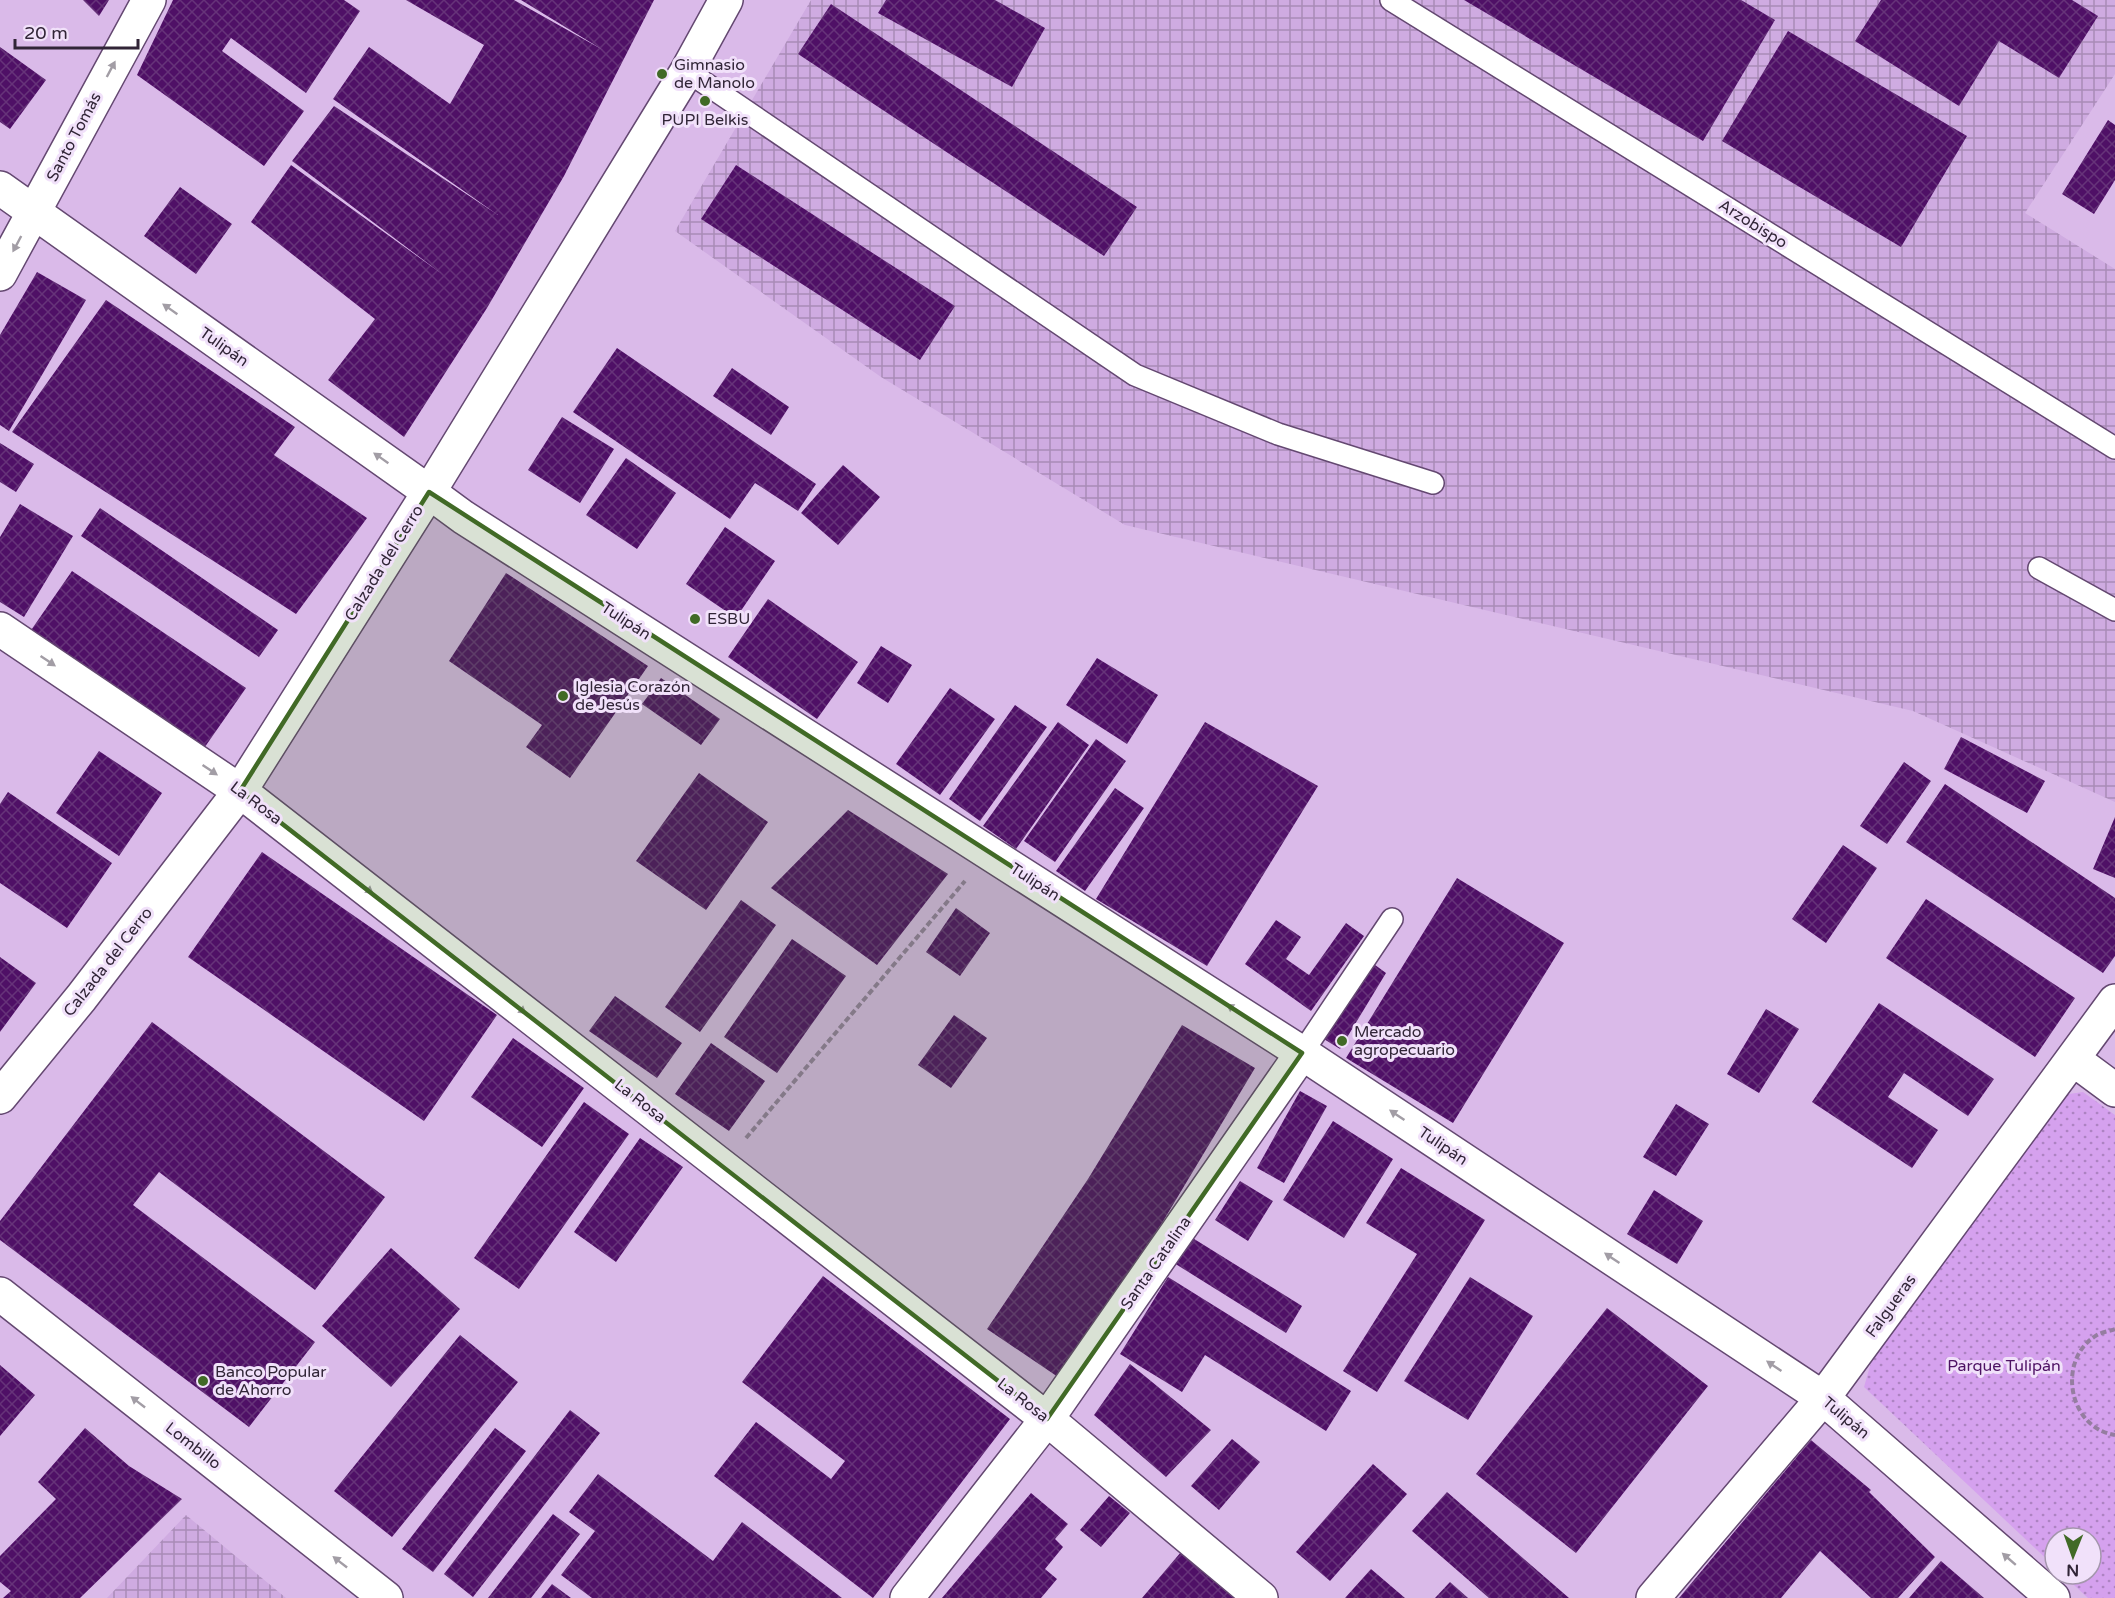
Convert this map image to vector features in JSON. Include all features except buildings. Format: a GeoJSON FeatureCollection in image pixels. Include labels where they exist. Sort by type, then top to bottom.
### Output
{"type":"FeatureCollection","features":[{"type":"Feature","properties":{"kind":"street","name":"Santo Tomás"},"geometry":{"type":"LineString","coordinates":[[0,274],[149,0]]}},
{"type":"Feature","properties":{"kind":"street","name":"Calzada del Cerro"},"geometry":{"type":"LineString","coordinates":[[0,1097],[81,998],[240,791],[429,492],[687,71],[726,0]]}},
{"type":"Feature","properties":{"kind":"street","name":"Tulipán"},"geometry":{"type":"LineString","coordinates":[[0,188],[463,517],[1302,1053],[1823,1398],[2053,1598]]}},
{"type":"Feature","properties":{"kind":"street","name":"La Rosa"},"geometry":{"type":"LineString","coordinates":[[0,629],[240,791],[1047,1419],[1261,1598]]}},
{"type":"Feature","properties":{"kind":"street","name":"Falgueras"},"geometry":{"type":"LineString","coordinates":[[1653,1598],[1823,1398],[2115,1001]]}},
{"type":"Feature","properties":{"kind":"street","name":"Santa Catalina"},"geometry":{"type":"LineString","coordinates":[[907,1598],[1047,1419],[1302,1053]]}},
{"type":"Feature","properties":{"kind":"street"},"geometry":{"type":"LineString","coordinates":[[2073,1059],[2115,1090]]}},
{"type":"Feature","properties":{"kind":"street","name":"Lombillo"},"geometry":{"type":"LineString","coordinates":[[0,1294],[387,1598]]}},
{"type":"Feature","properties":{"kind":"lane","name":"Arzobispo"},"geometry":{"type":"LineString","coordinates":[[1391,0],[2115,448]]}},
{"type":"Feature","properties":{"kind":"lane"},"geometry":{"type":"LineString","coordinates":[[687,71],[1135,375],[1278,434],[1433,483]]}},
{"type":"Feature","properties":{"kind":"lane"},"geometry":{"type":"LineString","coordinates":[[2039,568],[2115,610]]}},
{"type":"Feature","properties":{"kind":"lane","name":"Santa Catalina"},"geometry":{"type":"LineString","coordinates":[[1302,1053],[1392,919]]}},
{"type":"Feature","properties":{"kind":"path"},"geometry":{"type":"LineString","coordinates":[[723,1166],[989,853]]}},
{"type":"Feature","properties":{"kind":"path"},"geometry":{"type":"LineString","coordinates":[[2115,1329],[2097,1335],[2079,1353],[2071,1376],[2073,1400],[2086,1420],[2106,1434],[2115,1435]]}},
{"type":"Feature","properties":{"kind":"highlighted area"},"geometry":{"type":"Polygon","coordinates":[[[429,492],[1302,1053],[1047,1419],[240,791],[429,492]]]}},
{"type":"Feature","properties":{"kind":"shaded area"},"geometry":{"type":"Polygon","coordinates":[[[811,0],[2115,0],[2115,74],[2025,213],[2115,269],[2115,802],[1913,711],[1125,525],[881,377],[675,231],[811,0]]]}},
{"type":"Feature","properties":{"kind":"shaded area"},"geometry":{"type":"Polygon","coordinates":[[[186,1515],[286,1598],[107,1598],[186,1515]]]}},
{"type":"Feature","properties":{"kind":"green space","name":"Parque Tulipán"},"geometry":{"type":"Polygon","coordinates":[[[2083,1092],[2115,1115],[2115,1598],[2088,1598],[2075,1586],[2103,1586],[2103,1526],[2043,1526],[2043,1556],[1864,1387],[1872,1359],[2062,1095],[2083,1092]]]}},
{"type":"Feature","properties":{"kind":"place","name":"Gimnasio de Manolo"},"geometry":{"type":"Point","coordinates":[662,74]}},
{"type":"Feature","properties":{"kind":"place","name":"PUPI Belkis"},"geometry":{"type":"Point","coordinates":[705,101]}},
{"type":"Feature","properties":{"kind":"place","name":"ESBU"},"geometry":{"type":"Point","coordinates":[695,619]}},
{"type":"Feature","properties":{"kind":"place","name":"Iglesia Corazón de Jesús"},"geometry":{"type":"Point","coordinates":[563,696]}},
{"type":"Feature","properties":{"kind":"place","name":"Mercado agropecuario"},"geometry":{"type":"Point","coordinates":[1342,1041]}},
{"type":"Feature","properties":{"kind":"place","name":"Banco Popular de Ahorro"},"geometry":{"type":"Point","coordinates":[203,1381]}}]}
